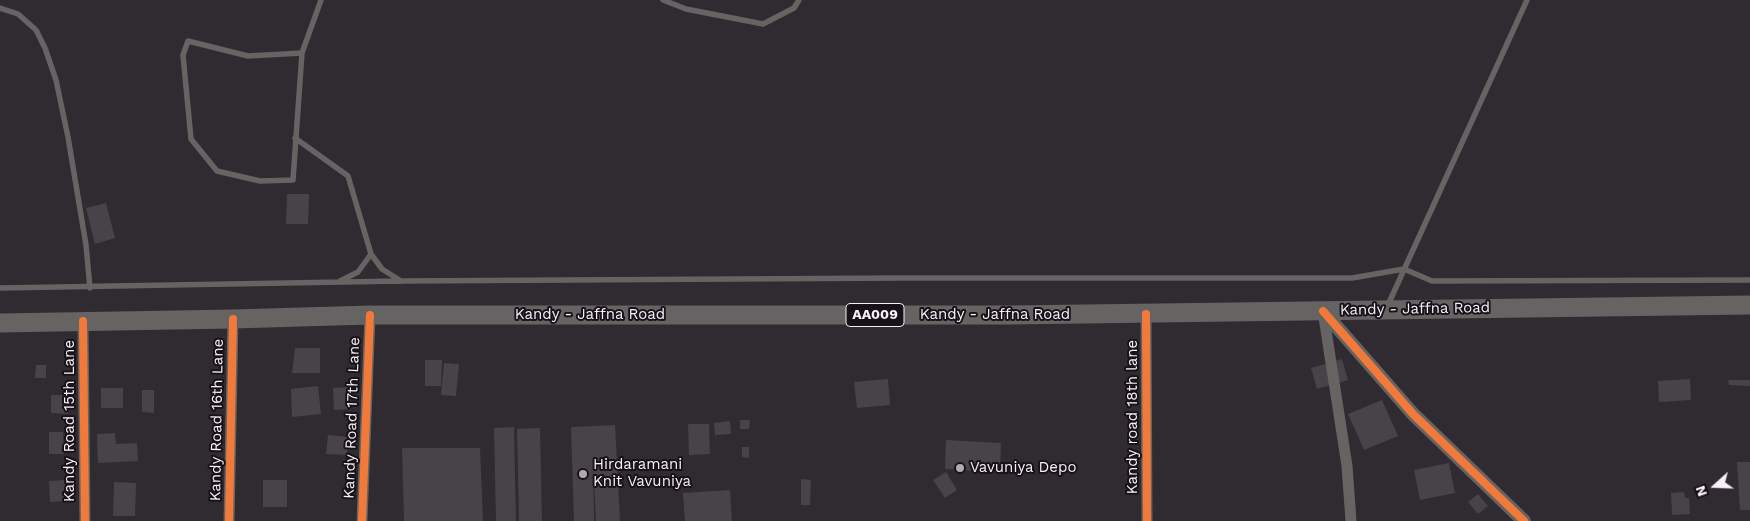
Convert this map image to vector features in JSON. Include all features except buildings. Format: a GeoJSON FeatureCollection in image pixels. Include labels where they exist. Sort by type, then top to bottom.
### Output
{"type":"FeatureCollection","features":[{"type":"Feature","properties":{"kind":"highway","name":"Kandy - Jaffna Road"},"geometry":{"type":"LineString","coordinates":[[0,323],[233,320],[370,315],[1146,314],[1750,304]]}},
{"type":"Feature","properties":{"kind":"street"},"geometry":{"type":"LineString","coordinates":[[1323,310],[1347,466],[1351,521]]}},
{"type":"Feature","properties":{"kind":"street"},"geometry":{"type":"LineString","coordinates":[[1323,310],[1413,414],[1524,521]]}},
{"type":"Feature","properties":{"kind":"street","name":"Kandy road 18th lane"},"geometry":{"type":"LineString","coordinates":[[1146,314],[1146,521]]}},
{"type":"Feature","properties":{"kind":"street","name":"Kandy Road 17th Lane"},"geometry":{"type":"LineString","coordinates":[[362,521],[370,315]]}},
{"type":"Feature","properties":{"kind":"street","name":"Kandy Road 16th Lane"},"geometry":{"type":"LineString","coordinates":[[229,521],[233,320]]}},
{"type":"Feature","properties":{"kind":"street","name":"Kandy Road 15th Lane"},"geometry":{"type":"LineString","coordinates":[[83,321],[85,521]]}},
{"type":"Feature","properties":{"kind":"lane"},"geometry":{"type":"LineString","coordinates":[[302,53],[248,56],[188,41],[183,55],[191,139],[217,171],[260,181],[293,180],[302,53],[321,0]]}},
{"type":"Feature","properties":{"kind":"lane"},"geometry":{"type":"LineString","coordinates":[[663,0],[686,9],[763,24],[794,8],[799,0]]}},
{"type":"Feature","properties":{"kind":"lane"},"geometry":{"type":"LineString","coordinates":[[1385,310],[1528,0]]}},
{"type":"Feature","properties":{"kind":"lane"},"geometry":{"type":"LineString","coordinates":[[0,8],[18,14],[36,30],[45,48],[56,80],[68,137],[86,245],[90,288]]}},
{"type":"Feature","properties":{"kind":"lane"},"geometry":{"type":"LineString","coordinates":[[295,138],[348,176],[371,254],[382,269],[401,281]]}},
{"type":"Feature","properties":{"kind":"lane"},"geometry":{"type":"LineString","coordinates":[[337,283],[358,272],[371,254]]}},
{"type":"Feature","properties":{"kind":"lane"},"geometry":{"type":"LineString","coordinates":[[0,288],[90,288],[401,281],[1352,278],[1404,269],[1432,281],[1750,280]]}},
{"type":"Feature","properties":{"kind":"cycle path"},"geometry":{"type":"LineString","coordinates":[[1323,311],[1413,414],[1524,521]]}},
{"type":"Feature","properties":{"kind":"cycle path"},"geometry":{"type":"LineString","coordinates":[[1146,314],[1147,521]]}},
{"type":"Feature","properties":{"kind":"cycle path"},"geometry":{"type":"LineString","coordinates":[[362,521],[370,315]]}},
{"type":"Feature","properties":{"kind":"cycle path"},"geometry":{"type":"LineString","coordinates":[[229,521],[233,319]]}},
{"type":"Feature","properties":{"kind":"cycle path"},"geometry":{"type":"LineString","coordinates":[[83,321],[85,521]]}},
{"type":"Feature","properties":{"kind":"place","name":"Vavuniya Depo"},"geometry":{"type":"Point","coordinates":[960,468]}},
{"type":"Feature","properties":{"kind":"place","name":"Hirdaramani Knit Vavuniya"},"geometry":{"type":"Point","coordinates":[583,474]}}]}
